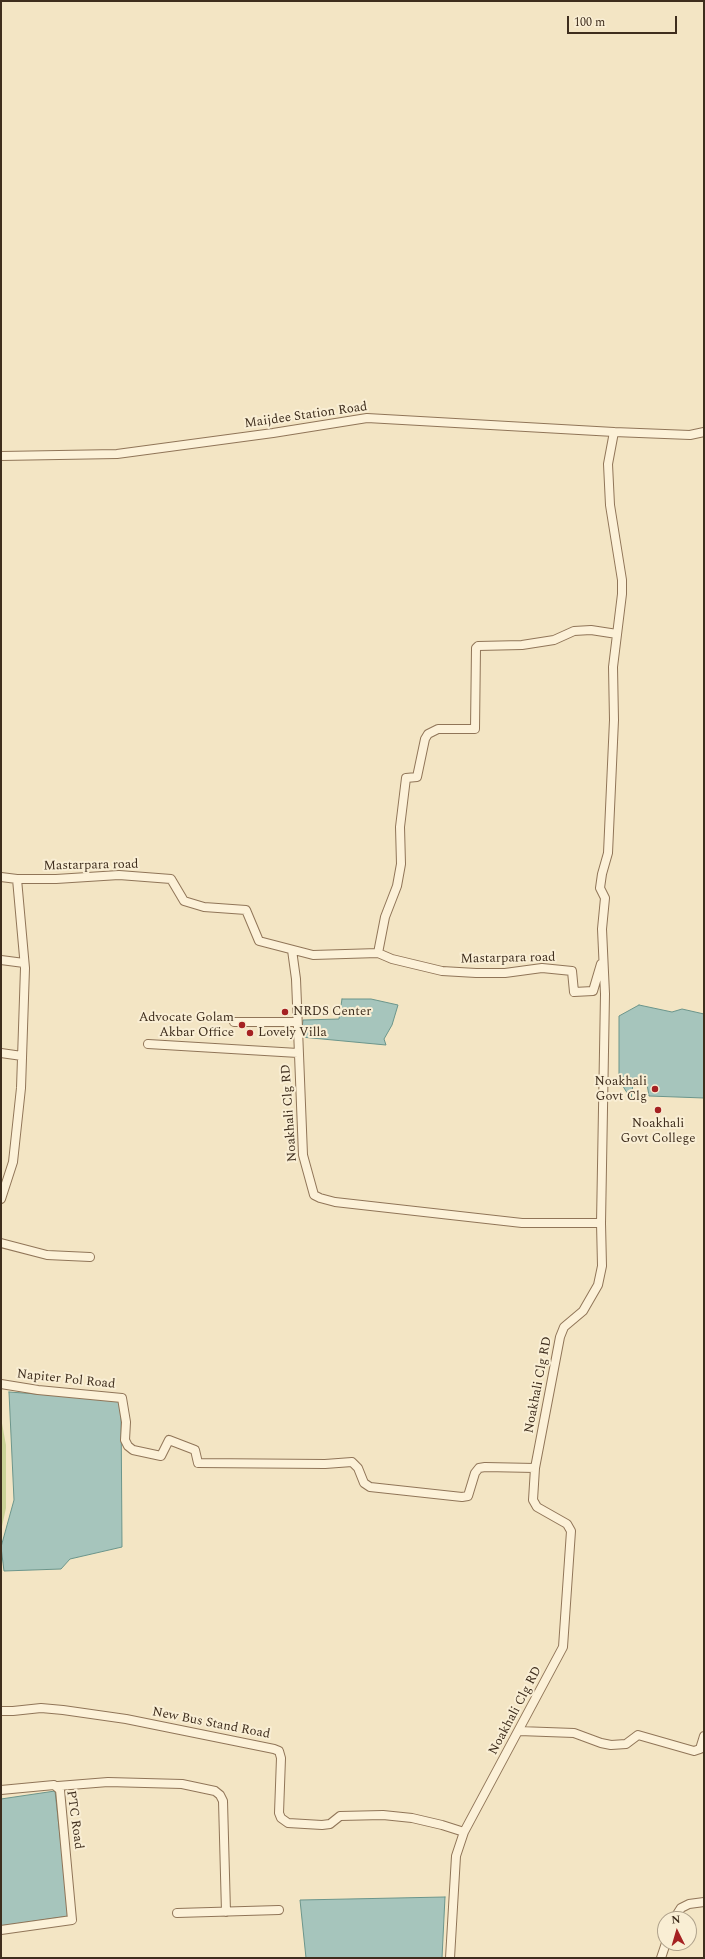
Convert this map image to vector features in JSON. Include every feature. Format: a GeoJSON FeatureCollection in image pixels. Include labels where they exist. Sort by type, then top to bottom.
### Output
{"type":"FeatureCollection","features":[{"type":"Feature","properties":{"kind":"street","name":"Maijdee Station Road"},"geometry":{"type":"LineString","coordinates":[[1,456],[117,454],[273,433],[367,418],[614,432],[690,435],[704,432]]}},
{"type":"Feature","properties":{"kind":"street"},"geometry":{"type":"LineString","coordinates":[[600,1223],[605,994],[602,929],[605,898],[600,888],[608,853],[614,720],[613,667],[622,580],[610,505],[608,464],[614,432]]}},
{"type":"Feature","properties":{"kind":"street"},"geometry":{"type":"LineString","coordinates":[[378,953],[385,917],[397,886],[401,864],[400,827],[406,778],[417,777],[425,739],[428,734],[438,729],[475,729],[476,648],[478,646],[522,645],[554,640],[574,631],[591,630],[617,634]]}},
{"type":"Feature","properties":{"kind":"street","name":"Mastarpara road"},"geometry":{"type":"LineString","coordinates":[[1,877],[17,879],[56,879],[119,875],[171,879],[184,901],[204,907],[246,910],[259,941],[312,954],[378,953],[392,959],[442,971],[505,973],[542,968],[572,971],[574,992],[593,991],[603,958]]}},
{"type":"Feature","properties":{"kind":"street"},"geometry":{"type":"LineString","coordinates":[[1,1200],[13,1162],[22,1056],[24,963],[17,879]]}},
{"type":"Feature","properties":{"kind":"street","name":"Noakhali Clg RD"},"geometry":{"type":"LineString","coordinates":[[292,950],[296,979],[303,1155],[314,1194],[320,1198],[335,1202],[522,1223],[600,1223],[602,1266],[598,1285],[583,1311],[564,1327],[560,1337],[535,1468],[533,1500],[537,1507],[567,1524],[571,1531],[563,1647],[464,1832],[456,1856],[450,1958]]}},
{"type":"Feature","properties":{"kind":"street"},"geometry":{"type":"LineString","coordinates":[[1,960],[24,963]]}},
{"type":"Feature","properties":{"kind":"street"},"geometry":{"type":"LineString","coordinates":[[234,1022],[297,1022]]}},
{"type":"Feature","properties":{"kind":"street"},"geometry":{"type":"LineString","coordinates":[[148,1044],[298,1053]]}},
{"type":"Feature","properties":{"kind":"street"},"geometry":{"type":"LineString","coordinates":[[1,1053],[22,1056]]}},
{"type":"Feature","properties":{"kind":"street"},"geometry":{"type":"LineString","coordinates":[[1,1243],[47,1255],[90,1257]]}},
{"type":"Feature","properties":{"kind":"street","name":"Napiter Pol Road"},"geometry":{"type":"LineString","coordinates":[[1,1384],[38,1390],[122,1398],[126,1422],[125,1440],[128,1446],[133,1450],[161,1456],[169,1440],[195,1450],[198,1463],[325,1464],[352,1462],[355,1464],[364,1483],[370,1487],[462,1497],[468,1496],[474,1474],[479,1468],[485,1466],[535,1468]]}},
{"type":"Feature","properties":{"kind":"street","name":"New Bus Stand Road"},"geometry":{"type":"LineString","coordinates":[[1,1711],[41,1708],[63,1710],[126,1719],[274,1749],[279,1751],[281,1758],[279,1813],[281,1818],[288,1823],[322,1825],[330,1824],[340,1816],[383,1815],[412,1818],[464,1832]]}},
{"type":"Feature","properties":{"kind":"street"},"geometry":{"type":"LineString","coordinates":[[519,1731],[574,1733],[611,1745],[626,1744],[638,1735],[694,1751],[700,1749],[704,1736]]}},
{"type":"Feature","properties":{"kind":"street"},"geometry":{"type":"LineString","coordinates":[[58,1786],[108,1782],[182,1784],[215,1791],[220,1795],[223,1801],[226,1912]]}},
{"type":"Feature","properties":{"kind":"street","name":"PTC Road"},"geometry":{"type":"LineString","coordinates":[[1,1790],[54,1785],[58,1786],[60,1790],[72,1920],[1,1930]]}},
{"type":"Feature","properties":{"kind":"street"},"geometry":{"type":"LineString","coordinates":[[679,1911],[681,1908],[689,1904],[704,1902]]}},
{"type":"Feature","properties":{"kind":"street"},"geometry":{"type":"LineString","coordinates":[[177,1913],[278,1910]]}},
{"type":"Feature","properties":{"kind":"green space"},"geometry":{"type":"Polygon","coordinates":[[[1,1418],[6,1445],[6,1508],[1,1531],[1,1418]]]}},
{"type":"Feature","properties":{"kind":"water"},"geometry":{"type":"Polygon","coordinates":[[[342,999],[371,999],[398,1005],[392,1025],[384,1039],[386,1045],[301,1037],[303,1020],[339,1019],[342,999]]]}},
{"type":"Feature","properties":{"kind":"water"},"geometry":{"type":"Polygon","coordinates":[[[639,1005],[672,1012],[682,1009],[704,1014],[704,1098],[649,1096],[647,1084],[633,1084],[631,1099],[619,1080],[619,1016],[639,1005]]]}},
{"type":"Feature","properties":{"kind":"water"},"geometry":{"type":"Polygon","coordinates":[[[9,1392],[121,1400],[122,1547],[70,1559],[61,1569],[4,1571],[1,1547],[14,1500],[9,1392]]]}},
{"type":"Feature","properties":{"kind":"water"},"geometry":{"type":"Polygon","coordinates":[[[55,1791],[69,1916],[1,1926],[1,1799],[55,1791]]]}},
{"type":"Feature","properties":{"kind":"water"},"geometry":{"type":"Polygon","coordinates":[[[445,1897],[442,1958],[306,1958],[300,1900],[445,1897]]]}},
{"type":"Feature","properties":{"kind":"place","name":"NRDS Center"},"geometry":{"type":"Point","coordinates":[285,1012]}},
{"type":"Feature","properties":{"kind":"place","name":"Advocate Golam Akbar Office"},"geometry":{"type":"Point","coordinates":[242,1025]}},
{"type":"Feature","properties":{"kind":"place","name":"Lovely Villa"},"geometry":{"type":"Point","coordinates":[250,1033]}},
{"type":"Feature","properties":{"kind":"place","name":"Noakhali Govt Clg"},"geometry":{"type":"Point","coordinates":[655,1089]}},
{"type":"Feature","properties":{"kind":"place","name":"Noakhali Govt College"},"geometry":{"type":"Point","coordinates":[658,1110]}}]}
